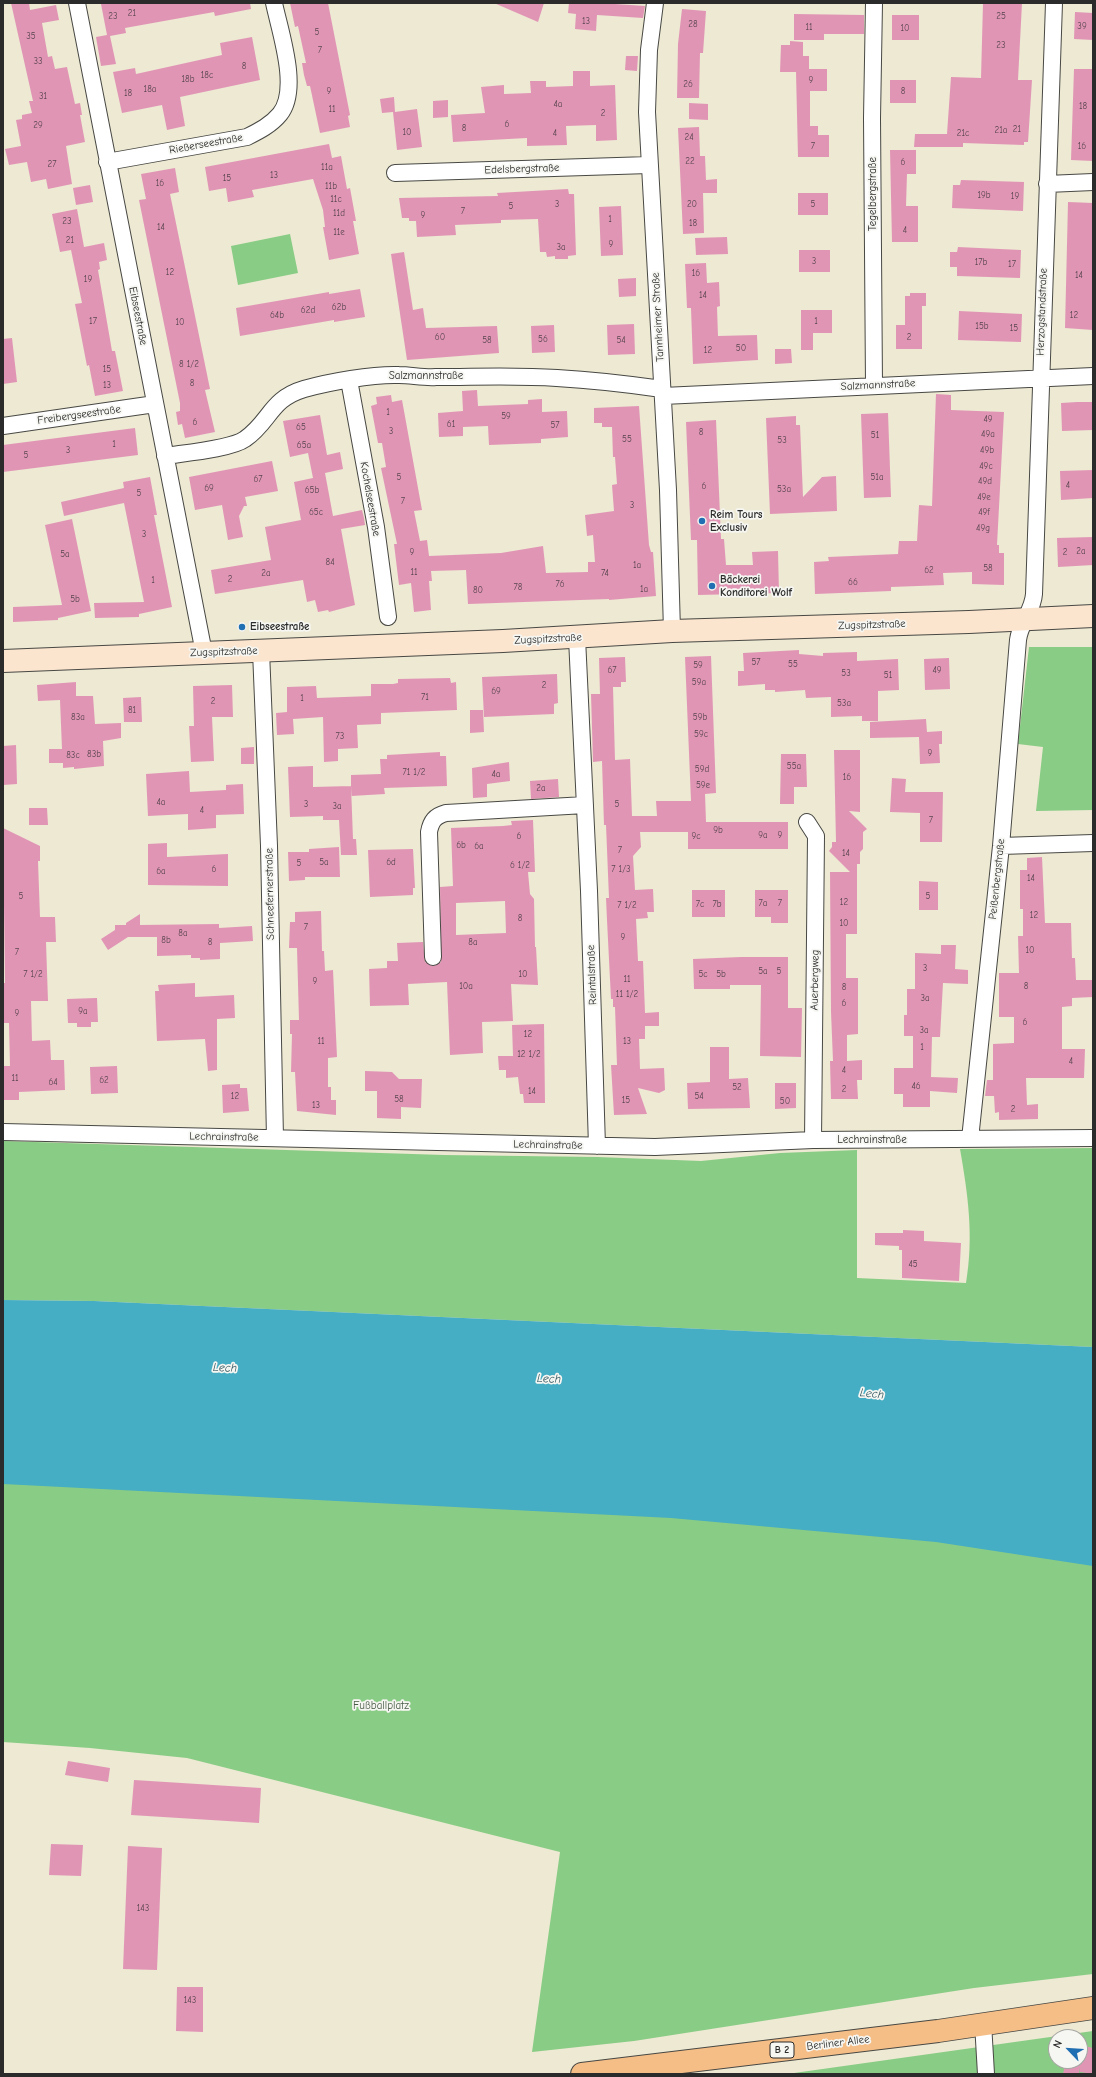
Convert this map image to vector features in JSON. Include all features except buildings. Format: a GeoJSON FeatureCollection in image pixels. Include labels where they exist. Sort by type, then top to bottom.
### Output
{"type":"FeatureCollection","features":[{"type":"Feature","properties":{"kind":"main road","name":"Berliner Allee"},"geometry":{"type":"LineString","coordinates":[[582,2074],[938,2031],[983,2023],[1093,2008]]}},
{"type":"Feature","properties":{"kind":"street","name":"Eibseestraße"},"geometry":{"type":"LineString","coordinates":[[77,3],[204,653]]}},
{"type":"Feature","properties":{"kind":"street","name":"Rießerseestraße"},"geometry":{"type":"LineString","coordinates":[[107,162],[247,137],[265,128],[281,114],[288,96],[289,76],[274,3]]}},
{"type":"Feature","properties":{"kind":"street","name":"Tannheimer Straße"},"geometry":{"type":"LineString","coordinates":[[655,3],[649,50],[647,112],[670,522],[672,631]]}},
{"type":"Feature","properties":{"kind":"street","name":"Tegelbergstraße"},"geometry":{"type":"LineString","coordinates":[[874,3],[872,118],[874,385]]}},
{"type":"Feature","properties":{"kind":"street","name":"Herzogstandstraße"},"geometry":{"type":"LineString","coordinates":[[1025,620],[1033,603],[1034,594],[1040,378],[1054,3]]}},
{"type":"Feature","properties":{"kind":"street","name":"Edelsbergstraße"},"geometry":{"type":"LineString","coordinates":[[395,173],[649,165]]}},
{"type":"Feature","properties":{"kind":"street"},"geometry":{"type":"LineString","coordinates":[[1047,184],[1093,182]]}},
{"type":"Feature","properties":{"kind":"street","name":"Salzmannstraße"},"geometry":{"type":"LineString","coordinates":[[165,456],[226,446],[244,440],[260,427],[272,408],[285,396],[304,389],[349,380],[398,375],[433,377],[489,376],[556,378],[663,392],[734,394],[874,385],[1093,376]]}},
{"type":"Feature","properties":{"kind":"street","name":"Kochelseestraße"},"geometry":{"type":"LineString","coordinates":[[349,380],[376,527],[388,617]]}},
{"type":"Feature","properties":{"kind":"street","name":"Freibergseestraße"},"geometry":{"type":"LineString","coordinates":[[3,426],[155,404]]}},
{"type":"Feature","properties":{"kind":"street","name":"Zugspitzstraße"},"geometry":{"type":"LineString","coordinates":[[3,661],[577,638],[672,631],[1025,620],[1093,616]]}},
{"type":"Feature","properties":{"kind":"street","name":"Peißenbergstraße"},"geometry":{"type":"LineString","coordinates":[[970,1139],[1001,846],[1018,640],[1019,632],[1025,620]]}},
{"type":"Feature","properties":{"kind":"street","name":"Reintalstraße"},"geometry":{"type":"LineString","coordinates":[[577,638],[585,805],[597,1146]]}},
{"type":"Feature","properties":{"kind":"street","name":"Schneefernerstraße"},"geometry":{"type":"LineString","coordinates":[[262,651],[269,846],[275,1138]]}},
{"type":"Feature","properties":{"kind":"street"},"geometry":{"type":"LineString","coordinates":[[433,957],[429,832],[433,820],[439,815],[446,814],[585,805]]}},
{"type":"Feature","properties":{"kind":"street","name":"Auerbergweg"},"geometry":{"type":"LineString","coordinates":[[807,822],[816,836],[813,1140]]}},
{"type":"Feature","properties":{"kind":"street"},"geometry":{"type":"LineString","coordinates":[[1001,846],[1093,843]]}},
{"type":"Feature","properties":{"kind":"street","name":"Lechrainstraße"},"geometry":{"type":"LineString","coordinates":[[3,1132],[655,1147],[813,1140],[1093,1138]]}},
{"type":"Feature","properties":{"kind":"street"},"geometry":{"type":"LineString","coordinates":[[983,2023],[986,2074]]}},
{"type":"Feature","properties":{"kind":"green space"},"geometry":{"type":"Polygon","coordinates":[[[290,234],[298,273],[238,285],[231,246],[290,234]]]}},
{"type":"Feature","properties":{"kind":"green space"},"geometry":{"type":"Polygon","coordinates":[[[1029,647],[1093,647],[1093,810],[1036,811],[1043,747],[1018,744],[1029,647]]]}},
{"type":"Feature","properties":{"kind":"green space"},"geometry":{"type":"Polygon","coordinates":[[[3,1141],[444,1155],[597,1157],[701,1161],[780,1153],[857,1150],[857,1278],[966,1283],[970,1249],[970,1232],[960,1149],[1093,1148],[1093,1347],[94,1301],[3,1300],[3,1141]]]}},
{"type":"Feature","properties":{"kind":"green space","name":"Fußballplatz"},"geometry":{"type":"Polygon","coordinates":[[[3,1480],[456,1493],[1093,1555],[1093,1974],[974,1988],[634,2041],[532,2052],[560,1852],[187,1758],[90,1748],[3,1742],[3,1480]]]}},
{"type":"Feature","properties":{"kind":"green space"},"geometry":{"type":"Polygon","coordinates":[[[1093,2031],[1093,2074],[787,2074],[1048,2037],[1048,2069],[1088,2069],[1088,2032],[1093,2031]]]}},
{"type":"Feature","properties":{"kind":"water","name":"Lech"},"geometry":{"type":"Polygon","coordinates":[[[3,1300],[94,1301],[1093,1347],[1093,1566],[936,1542],[671,1518],[3,1484],[3,1300]]]}},
{"type":"Feature","properties":{"kind":"place","name":"Reim Tours Exclusiv"},"geometry":{"type":"Point","coordinates":[702,521]}},
{"type":"Feature","properties":{"kind":"place","name":"Bäckerei Konditorei Wolf"},"geometry":{"type":"Point","coordinates":[712,586]}},
{"type":"Feature","properties":{"kind":"place","name":"Eibseestraße"},"geometry":{"type":"Point","coordinates":[242,627]}}]}
